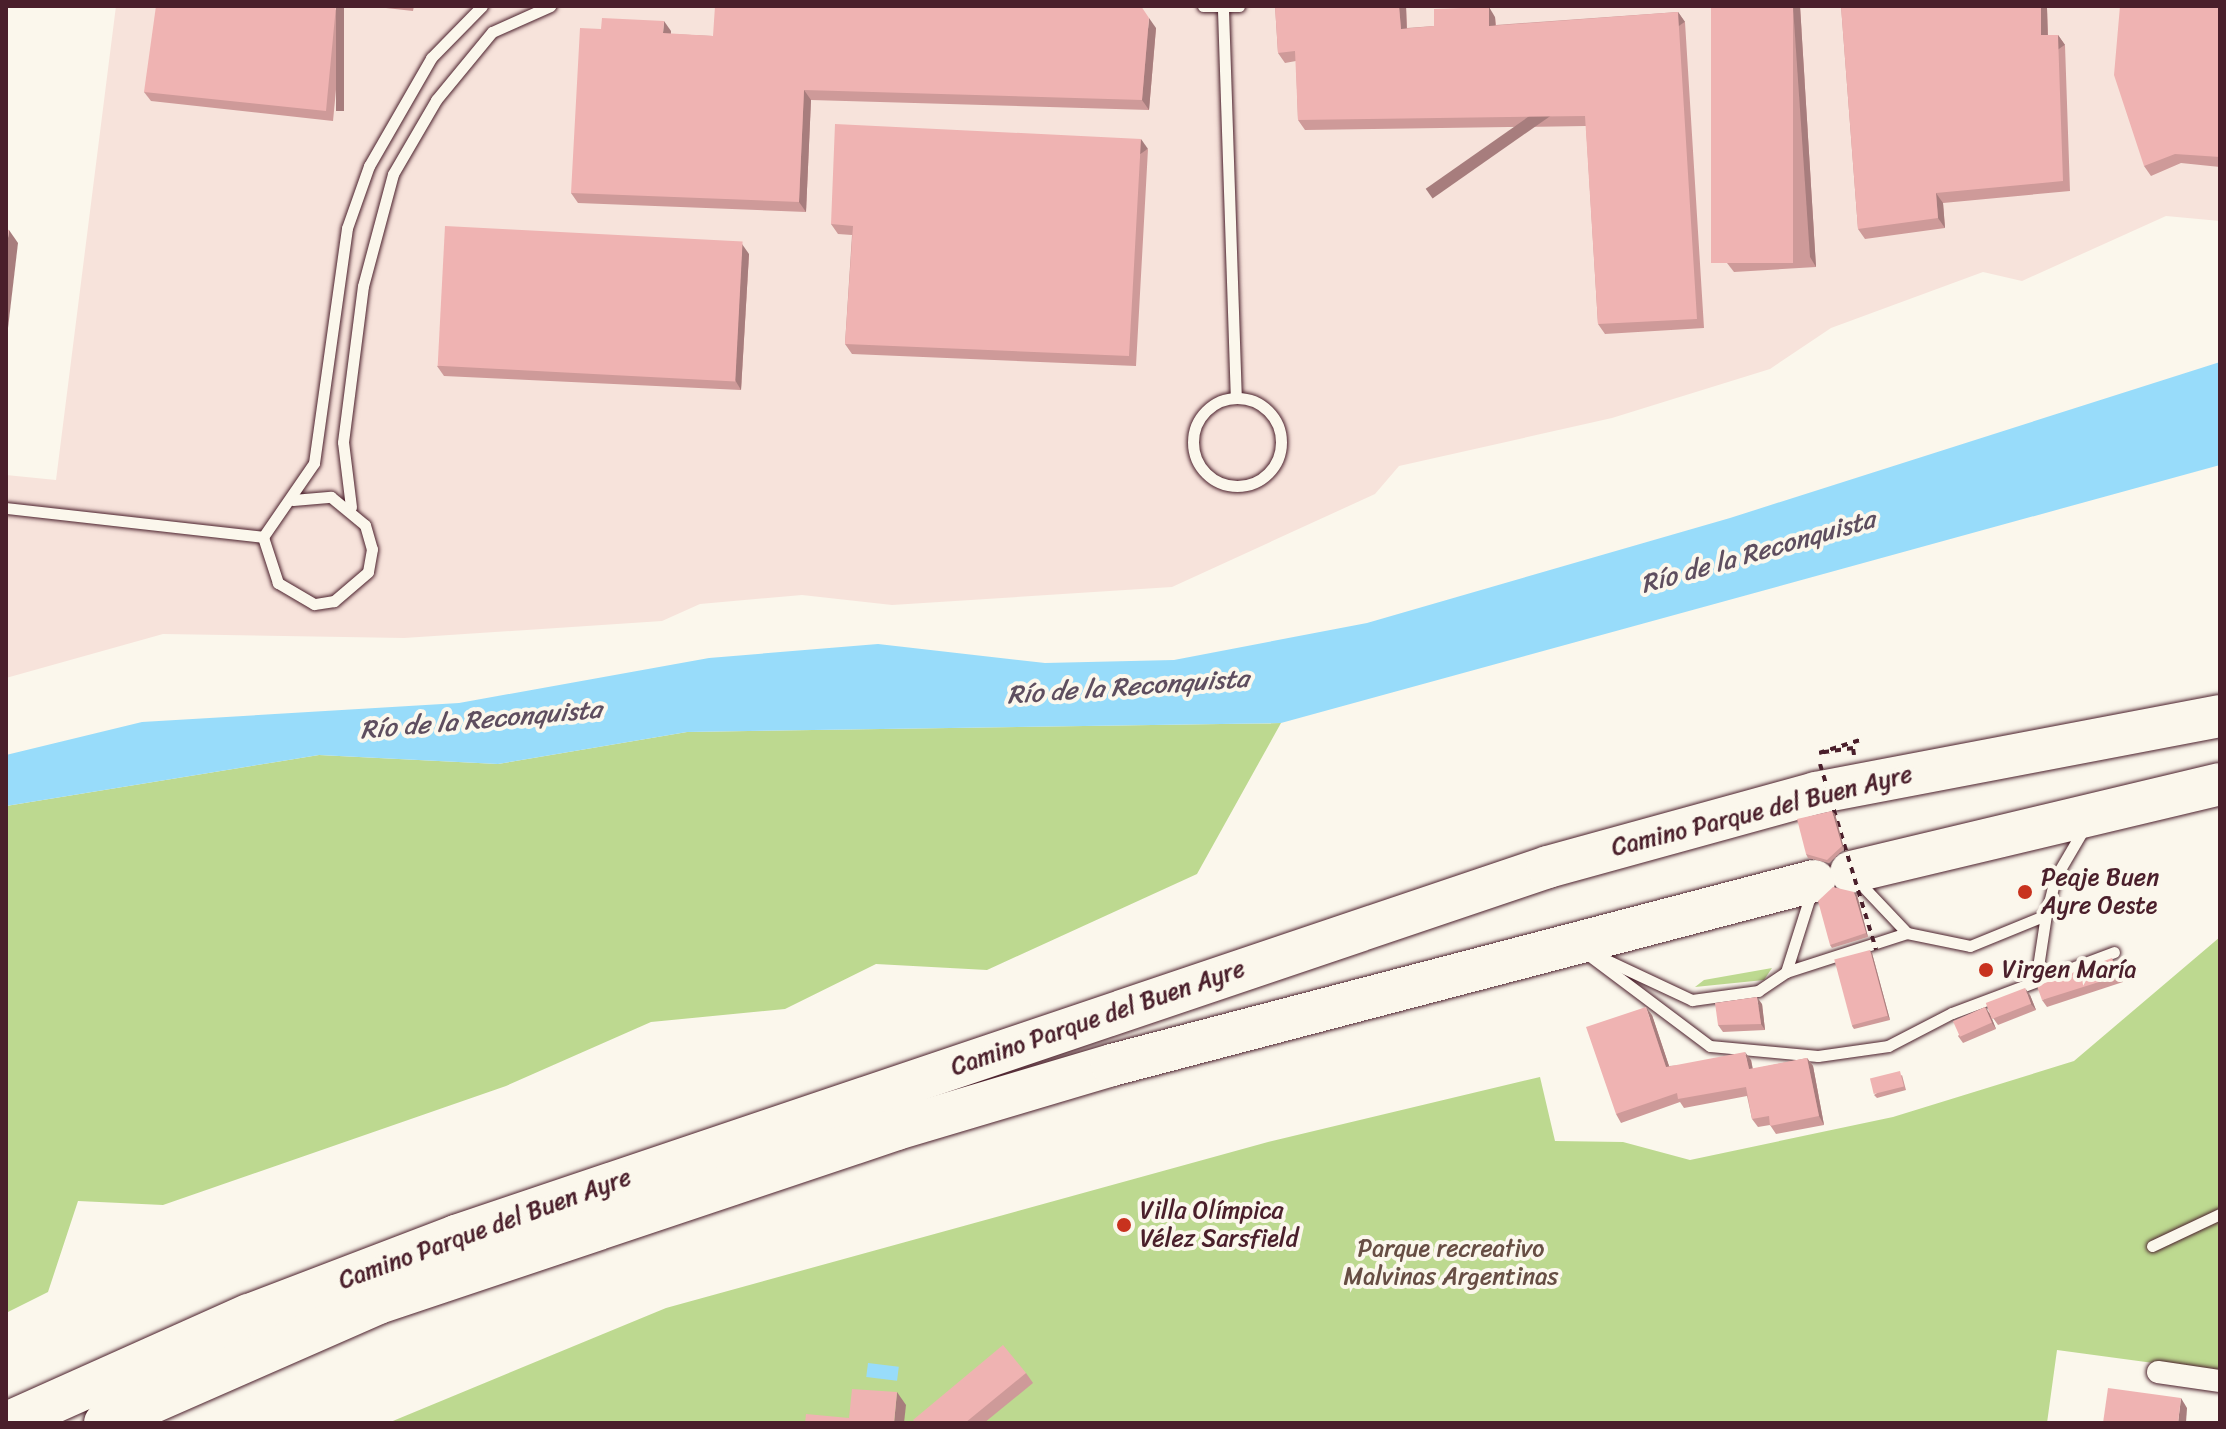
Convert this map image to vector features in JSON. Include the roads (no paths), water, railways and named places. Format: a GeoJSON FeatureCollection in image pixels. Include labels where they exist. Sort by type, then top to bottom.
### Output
{"type":"FeatureCollection","features":[{"type":"Feature","properties":{"kind":"highway","name":"Camino Parque del Buen Ayre"},"geometry":{"type":"LineString","coordinates":[[7,1423],[249,1315],[456,1236],[1548,867],[1816,793],[2220,716]]}},
{"type":"Feature","properties":{"kind":"highway","name":"Camino Parque del Buen Ayre"},"geometry":{"type":"LineString","coordinates":[[105,1423],[378,1303],[897,1129],[1112,1065],[1832,877],[2220,784]]}},
{"type":"Feature","properties":{"kind":"street"},"geometry":{"type":"LineString","coordinates":[[2158,1372],[2220,1381]]}},
{"type":"Feature","properties":{"kind":"lane"},"geometry":{"type":"LineString","coordinates":[[263,537],[293,500],[314,463],[347,228],[369,166],[431,58],[482,6]]}},
{"type":"Feature","properties":{"kind":"lane"},"geometry":{"type":"LineString","coordinates":[[263,537],[278,583],[314,604],[334,601],[368,572],[372,549],[351,507],[343,442],[361,301],[393,174],[436,100],[492,32],[550,6]]}},
{"type":"Feature","properties":{"kind":"lane"},"geometry":{"type":"LineString","coordinates":[[1203,6],[1223,10],[1239,6]]}},
{"type":"Feature","properties":{"kind":"lane"},"geometry":{"type":"LineString","coordinates":[[1223,10],[1236,398]]}},
{"type":"Feature","properties":{"kind":"lane"},"geometry":{"type":"LineString","coordinates":[[1236,398],[1262,405],[1282,441],[1264,478],[1238,487],[1210,477],[1194,451],[1198,421],[1236,398]]}},
{"type":"Feature","properties":{"kind":"lane"},"geometry":{"type":"LineString","coordinates":[[293,500],[331,497],[351,507]]}},
{"type":"Feature","properties":{"kind":"lane"},"geometry":{"type":"LineString","coordinates":[[6,508],[263,537]]}},
{"type":"Feature","properties":{"kind":"lane"},"geometry":{"type":"LineString","coordinates":[[2036,980],[2055,878],[2093,814]]}},
{"type":"Feature","properties":{"kind":"lane"},"geometry":{"type":"LineString","coordinates":[[1786,972],[1832,877],[1907,933],[1970,946],[2046,915]]}},
{"type":"Feature","properties":{"kind":"lane"},"geometry":{"type":"LineString","coordinates":[[1576,945],[1701,1002],[1758,991],[1786,972],[1907,933]]}},
{"type":"Feature","properties":{"kind":"lane"},"geometry":{"type":"LineString","coordinates":[[1576,945],[1710,1046],[1729,1052],[1818,1056],[1888,1046],[2036,980],[2114,952]]}},
{"type":"Feature","properties":{"kind":"lane"},"geometry":{"type":"LineString","coordinates":[[2152,1246],[2220,1214]]}},
{"type":"Feature","properties":{"kind":"water","name":"Río de la Reconquista"},"geometry":{"type":"Polygon","coordinates":[[[2220,362],[2220,465],[1281,723],[687,732],[498,764],[319,755],[6,806],[6,755],[142,722],[459,703],[709,658],[878,644],[1045,663],[1174,660],[1367,623],[1730,518],[2220,362]]]}},
{"type":"Feature","properties":{"kind":"water"},"geometry":{"type":"Polygon","coordinates":[[[868,1363],[899,1367],[897,1381],[866,1377],[868,1363]]]}},
{"type":"Feature","properties":{"kind":"place","name":"Peaje Buen Ayre Oeste"},"geometry":{"type":"Point","coordinates":[2025,892]}},
{"type":"Feature","properties":{"kind":"place","name":"Virgen María"},"geometry":{"type":"Point","coordinates":[1986,970]}},
{"type":"Feature","properties":{"kind":"place","name":"Villa Olímpica Vélez Sarsfield"},"geometry":{"type":"Point","coordinates":[1124,1225]}},
{"type":"Feature","properties":{"kind":"park label","name":"Parque recreativo Malvinas Argentinas"},"geometry":{"type":"Point","coordinates":[1451,1263]}}]}
